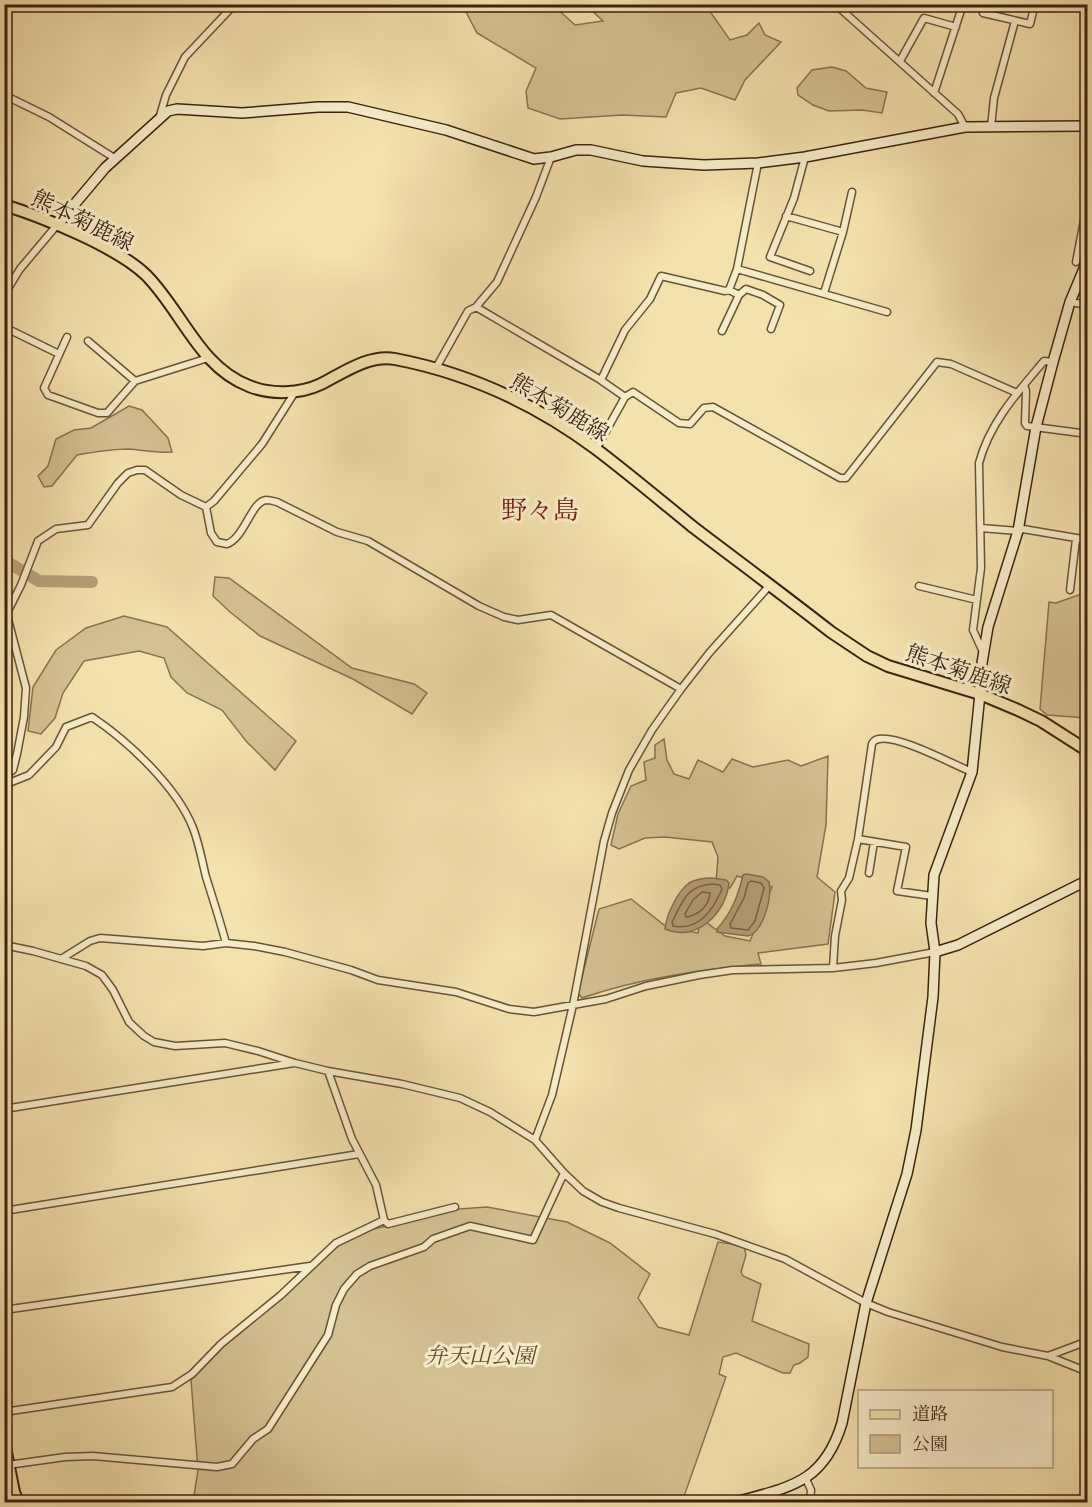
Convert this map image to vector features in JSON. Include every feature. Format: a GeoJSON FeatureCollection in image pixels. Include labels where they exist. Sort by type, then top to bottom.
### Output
{"type":"FeatureCollection","features":[{"type":"Feature","properties":{"kind":"main road","name":"熊本菊鹿線"},"geometry":{"type":"LineString","coordinates":[[4,205],[57,225],[108,250],[144,273],[208,358],[230,377],[250,387],[276,392],[295,391],[320,384],[365,362],[387,358],[436,368],[492,388],[518,401],[547,416],[596,449],[831,632],[867,656],[888,666],[980,694],[1041,721],[1088,751]]}},
{"type":"Feature","properties":{"kind":"main road"},"geometry":{"type":"LineString","coordinates":[[4,1442],[18,1503]]}},
{"type":"Feature","properties":{"kind":"street"},"geometry":{"type":"LineString","coordinates":[[159,120],[166,95],[185,57],[236,4]]}},
{"type":"Feature","properties":{"kind":"street"},"geometry":{"type":"LineString","coordinates":[[835,4],[958,114],[965,127]]}},
{"type":"Feature","properties":{"kind":"street"},"geometry":{"type":"LineString","coordinates":[[934,93],[963,4]]}},
{"type":"Feature","properties":{"kind":"street"},"geometry":{"type":"LineString","coordinates":[[992,4],[986,13],[1030,24],[1035,4]]}},
{"type":"Feature","properties":{"kind":"street"},"geometry":{"type":"LineString","coordinates":[[900,61],[924,18],[956,27]]}},
{"type":"Feature","properties":{"kind":"street"},"geometry":{"type":"LineString","coordinates":[[991,127],[994,98],[1015,21]]}},
{"type":"Feature","properties":{"kind":"street"},"geometry":{"type":"LineString","coordinates":[[4,94],[49,117],[116,159]]}},
{"type":"Feature","properties":{"kind":"street"},"geometry":{"type":"LineString","coordinates":[[4,295],[20,269],[93,182],[168,111],[177,109],[242,113],[318,106],[348,107],[446,130],[534,159],[551,157],[564,152],[591,150],[669,164],[758,163],[805,157],[965,127],[1088,126]]}},
{"type":"Feature","properties":{"kind":"street"},"geometry":{"type":"LineString","coordinates":[[436,368],[468,311],[476,307],[497,282],[536,197],[551,157]]}},
{"type":"Feature","properties":{"kind":"street"},"geometry":{"type":"LineString","coordinates":[[805,157],[794,198],[770,257],[810,271]]}},
{"type":"Feature","properties":{"kind":"street"},"geometry":{"type":"LineString","coordinates":[[729,290],[737,269],[758,163]]}},
{"type":"Feature","properties":{"kind":"street"},"geometry":{"type":"LineString","coordinates":[[825,293],[852,192]]}},
{"type":"Feature","properties":{"kind":"street"},"geometry":{"type":"LineString","coordinates":[[1076,262],[1088,200]]}},
{"type":"Feature","properties":{"kind":"street"},"geometry":{"type":"LineString","coordinates":[[786,216],[843,232]]}},
{"type":"Feature","properties":{"kind":"street"},"geometry":{"type":"LineString","coordinates":[[736,1503],[786,1489],[806,1479],[828,1455],[837,1439],[866,1303],[912,1153],[933,997],[934,952],[931,923],[934,875],[972,772],[983,654],[995,601],[1017,531],[1036,427],[1053,362],[1070,302],[1088,259]]}},
{"type":"Feature","properties":{"kind":"street"},"geometry":{"type":"LineString","coordinates":[[737,269],[887,312]]}},
{"type":"Feature","properties":{"kind":"street"},"geometry":{"type":"LineString","coordinates":[[601,380],[626,330],[650,299],[661,276],[729,290],[739,295]]}},
{"type":"Feature","properties":{"kind":"street"},"geometry":{"type":"LineString","coordinates":[[722,331],[739,295],[746,289],[763,295],[780,305],[771,329]]}},
{"type":"Feature","properties":{"kind":"street"},"geometry":{"type":"LineString","coordinates":[[1070,302],[1088,305]]}},
{"type":"Feature","properties":{"kind":"street"},"geometry":{"type":"LineString","coordinates":[[476,307],[601,380],[625,398]]}},
{"type":"Feature","properties":{"kind":"street"},"geometry":{"type":"LineString","coordinates":[[4,327],[59,354]]}},
{"type":"Feature","properties":{"kind":"street"},"geometry":{"type":"LineString","coordinates":[[67,337],[44,388],[45,393],[98,413],[110,411],[135,381],[208,358]]}},
{"type":"Feature","properties":{"kind":"street"},"geometry":{"type":"LineString","coordinates":[[88,341],[135,381]]}},
{"type":"Feature","properties":{"kind":"street"},"geometry":{"type":"LineString","coordinates":[[983,654],[973,630],[981,568],[979,463],[983,447],[999,417],[1044,361],[1053,362]]}},
{"type":"Feature","properties":{"kind":"street"},"geometry":{"type":"LineString","coordinates":[[596,449],[625,398],[631,392],[684,424],[690,424],[704,408],[713,407],[840,478],[846,478],[937,362],[951,364],[1017,393]]}},
{"type":"Feature","properties":{"kind":"street"},"geometry":{"type":"LineString","coordinates":[[1024,385],[1027,426],[1088,434]]}},
{"type":"Feature","properties":{"kind":"street"},"geometry":{"type":"LineString","coordinates":[[206,507],[239,473],[262,444],[295,391]]}},
{"type":"Feature","properties":{"kind":"street"},"geometry":{"type":"LineString","coordinates":[[7,613],[38,541],[56,529],[88,525],[118,483],[128,473],[145,470],[171,489],[206,507]]}},
{"type":"Feature","properties":{"kind":"street"},"geometry":{"type":"LineString","coordinates":[[206,507],[211,533],[217,542],[227,544],[238,537],[262,501],[277,502],[337,532],[369,541],[479,606],[504,617],[518,620],[550,615],[681,689]]}},
{"type":"Feature","properties":{"kind":"street"},"geometry":{"type":"LineString","coordinates":[[981,528],[1017,531],[1023,529],[1088,540]]}},
{"type":"Feature","properties":{"kind":"street"},"geometry":{"type":"LineString","coordinates":[[1070,590],[1076,538]]}},
{"type":"Feature","properties":{"kind":"street"},"geometry":{"type":"LineString","coordinates":[[535,1140],[552,1095],[573,1005],[604,841],[629,770],[652,730],[681,689],[710,652],[771,585]]}},
{"type":"Feature","properties":{"kind":"street"},"geometry":{"type":"LineString","coordinates":[[919,586],[977,600]]}},
{"type":"Feature","properties":{"kind":"street"},"geometry":{"type":"LineString","coordinates":[[4,604],[26,688],[24,717],[17,754],[13,770],[4,777]]}},
{"type":"Feature","properties":{"kind":"street"},"geometry":{"type":"LineString","coordinates":[[4,785],[29,775],[56,747],[66,727],[92,717],[105,725],[120,736],[150,766],[176,798],[193,827],[226,943]]}},
{"type":"Feature","properties":{"kind":"street"},"geometry":{"type":"LineString","coordinates":[[833,968],[835,936],[842,900],[841,891],[849,878],[858,839],[874,740],[880,738],[921,750],[972,772]]}},
{"type":"Feature","properties":{"kind":"street"},"geometry":{"type":"LineString","coordinates":[[858,839],[906,847],[897,891],[932,897]]}},
{"type":"Feature","properties":{"kind":"street"},"geometry":{"type":"LineString","coordinates":[[869,873],[874,842]]}},
{"type":"Feature","properties":{"kind":"street"},"geometry":{"type":"LineString","coordinates":[[62,959],[90,941],[100,938],[203,946],[226,943],[285,952],[378,980],[456,992],[509,1009],[534,1012],[606,999],[646,986],[733,970],[833,968],[934,952],[958,945],[1088,880]]}},
{"type":"Feature","properties":{"kind":"street"},"geometry":{"type":"LineString","coordinates":[[4,917],[6,945],[86,966],[102,975],[113,990],[129,1022],[154,1042],[175,1046],[225,1043],[328,1071],[402,1084],[460,1098],[490,1112],[535,1140],[583,1191],[602,1202],[714,1234],[785,1259],[866,1303],[1002,1347],[1048,1356],[1088,1372]]}},
{"type":"Feature","properties":{"kind":"street"},"geometry":{"type":"LineString","coordinates":[[4,1109],[295,1063]]}},
{"type":"Feature","properties":{"kind":"street"},"geometry":{"type":"LineString","coordinates":[[328,1071],[352,1139],[376,1185],[384,1220],[388,1224],[455,1207]]}},
{"type":"Feature","properties":{"kind":"street"},"geometry":{"type":"LineString","coordinates":[[4,1211],[359,1154]]}},
{"type":"Feature","properties":{"kind":"street"},"geometry":{"type":"LineString","coordinates":[[8,1465],[65,1457],[93,1456],[217,1467],[232,1464],[253,1439],[268,1429],[328,1335],[336,1305],[344,1288],[357,1274],[370,1266],[424,1247],[432,1239],[470,1226],[533,1240],[564,1173]]}},
{"type":"Feature","properties":{"kind":"street"},"geometry":{"type":"LineString","coordinates":[[4,1412],[172,1387],[192,1374],[221,1344],[281,1295],[336,1243],[384,1220]]}},
{"type":"Feature","properties":{"kind":"street"},"geometry":{"type":"LineString","coordinates":[[4,1310],[311,1265]]}},
{"type":"Feature","properties":{"kind":"street"},"geometry":{"type":"LineString","coordinates":[[1048,1356],[1088,1341]]}},
{"type":"Feature","properties":{"kind":"street"},"geometry":{"type":"LineString","coordinates":[[806,1479],[812,1490],[810,1503]]}},
{"type":"Feature","properties":{"kind":"green space"},"geometry":{"type":"Polygon","coordinates":[[[452,5],[553,5],[575,25],[603,21],[586,5],[714,5],[711,13],[730,40],[747,35],[759,23],[765,35],[781,42],[745,80],[735,100],[701,88],[676,93],[666,117],[622,115],[560,119],[528,108],[526,91],[536,68],[477,33],[466,12],[452,5]]]}},
{"type":"Feature","properties":{"kind":"green space"},"geometry":{"type":"Polygon","coordinates":[[[832,67],[846,71],[866,88],[887,92],[882,113],[862,110],[829,111],[813,105],[798,95],[797,88],[812,70],[832,67]]]}},
{"type":"Feature","properties":{"kind":"green space"},"geometry":{"type":"Polygon","coordinates":[[[129,406],[142,410],[168,438],[172,452],[122,449],[77,455],[52,486],[44,487],[38,476],[48,466],[56,439],[74,430],[91,428],[129,406]]]}},
{"type":"Feature","properties":{"kind":"green space"},"geometry":{"type":"Polygon","coordinates":[[[215,577],[229,578],[352,668],[414,684],[427,693],[412,714],[353,679],[260,636],[213,596],[215,577]]]}},
{"type":"Feature","properties":{"kind":"green space"},"geometry":{"type":"Polygon","coordinates":[[[1087,592],[1087,718],[1047,715],[1040,709],[1049,602],[1056,603],[1087,592]]]}},
{"type":"Feature","properties":{"kind":"green space"},"geometry":{"type":"Polygon","coordinates":[[[124,616],[167,627],[296,741],[275,770],[246,741],[222,710],[187,693],[171,677],[164,658],[139,651],[84,661],[63,693],[55,718],[41,734],[28,731],[33,687],[56,650],[86,628],[124,616]]]}},
{"type":"Feature","properties":{"kind":"green space"},"geometry":{"type":"Polygon","coordinates":[[[664,739],[667,760],[674,774],[689,779],[698,760],[723,772],[732,759],[753,767],[788,760],[801,766],[828,756],[826,825],[817,877],[835,892],[828,944],[758,953],[761,964],[670,976],[626,985],[582,998],[578,993],[599,909],[631,899],[668,928],[698,933],[700,923],[707,923],[725,936],[750,941],[772,887],[737,876],[730,888],[716,883],[718,857],[712,842],[665,837],[645,838],[619,849],[611,845],[618,814],[631,786],[646,780],[644,762],[655,758],[655,745],[664,739]]]}},
{"type":"Feature","properties":{"kind":"green space","name":"弁天山公園"},"geometry":{"type":"Polygon","coordinates":[[[487,1207],[567,1222],[610,1243],[650,1274],[638,1298],[658,1327],[689,1335],[718,1242],[744,1246],[746,1255],[741,1272],[743,1276],[761,1284],[752,1321],[809,1344],[808,1357],[794,1365],[790,1373],[783,1373],[736,1353],[723,1357],[719,1374],[726,1377],[682,1502],[193,1502],[198,1470],[191,1380],[223,1346],[321,1259],[338,1246],[365,1231],[459,1209],[487,1207]]]}},
{"type":"Feature","properties":{"kind":"water"},"geometry":{"type":"Polygon","coordinates":[[[743,875],[763,877],[769,882],[768,904],[762,921],[754,933],[748,936],[717,932],[734,904],[743,875]]]}},
{"type":"Feature","properties":{"kind":"water"},"geometry":{"type":"Polygon","coordinates":[[[712,878],[726,880],[729,883],[727,894],[716,914],[698,929],[688,932],[665,929],[673,904],[685,887],[694,881],[712,878]]]}},
{"type":"Feature","properties":{"kind":"waterway"},"geometry":{"type":"LineString","coordinates":[[4,560],[39,581],[92,582]]}},
{"type":"Feature","properties":{"kind":"district","name":"野々島"},"geometry":{"type":"Point","coordinates":[540,510]}}]}
